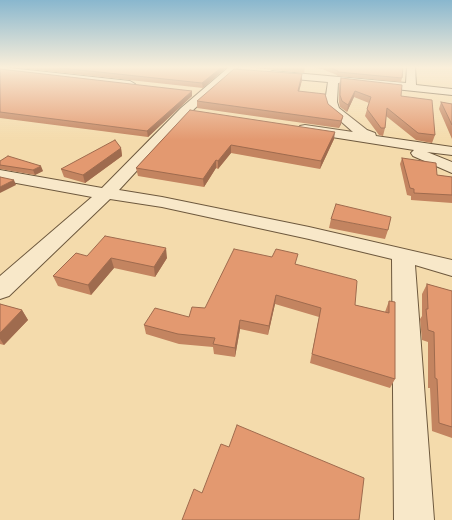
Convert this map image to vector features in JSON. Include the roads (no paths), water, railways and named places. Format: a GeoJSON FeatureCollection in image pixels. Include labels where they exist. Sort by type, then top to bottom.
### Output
{"type":"FeatureCollection","features":[{"type":"Feature","properties":{"kind":"street"},"geometry":{"type":"LineString","coordinates":[[0,290],[107,193],[193,112],[198,91]]}},
{"type":"Feature","properties":{"kind":"street"},"geometry":{"type":"LineString","coordinates":[[332,91],[331,102],[334,110],[362,134],[390,142],[452,168]]}},
{"type":"Feature","properties":{"kind":"street"},"geometry":{"type":"LineString","coordinates":[[295,128],[452,151]]}},
{"type":"Feature","properties":{"kind":"street"},"geometry":{"type":"LineString","coordinates":[[0,175],[50,185],[162,202],[309,232],[452,268]]}},
{"type":"Feature","properties":{"kind":"street"},"geometry":{"type":"LineString","coordinates":[[403,255],[414,520]]}}]}
